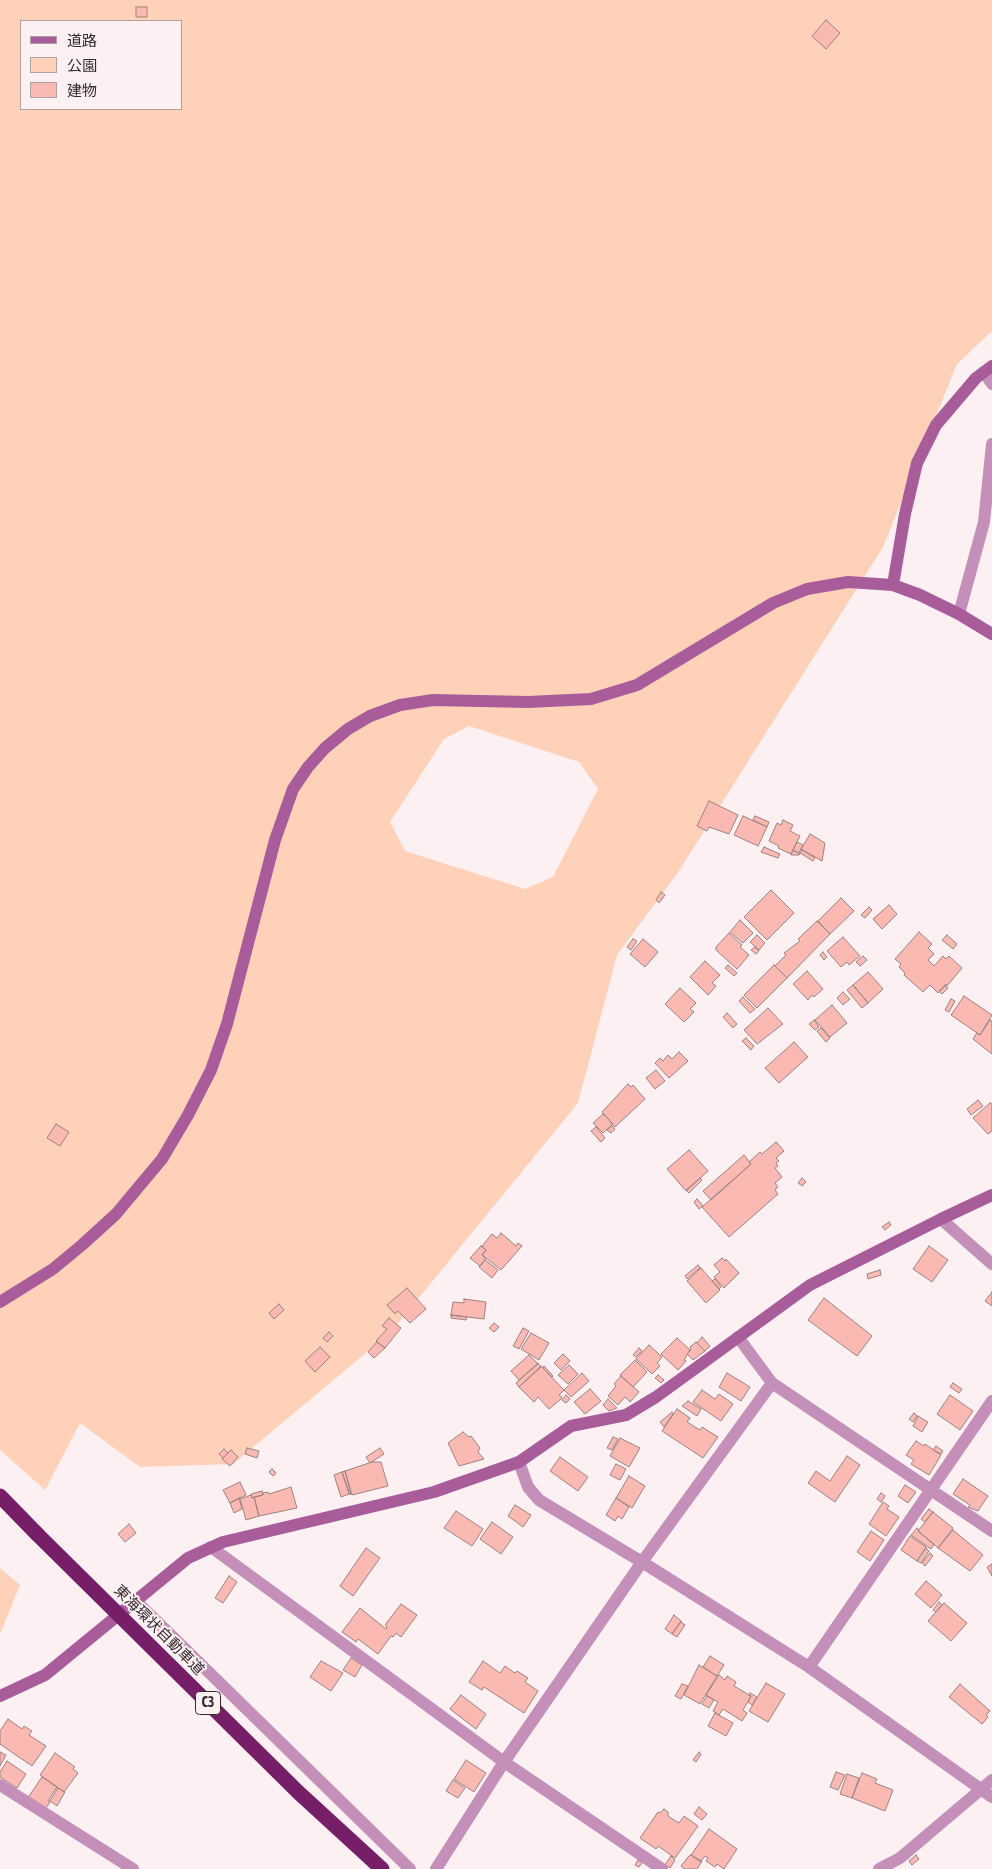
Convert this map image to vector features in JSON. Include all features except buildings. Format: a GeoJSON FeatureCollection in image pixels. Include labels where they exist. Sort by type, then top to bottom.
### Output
{"type":"FeatureCollection","features":[{"type":"Feature","properties":{"kind":"highway","name":"東海環状自動車道"},"geometry":{"type":"LineString","coordinates":[[0,1496],[298,1792],[382,1869]]}},
{"type":"Feature","properties":{"kind":"street"},"geometry":{"type":"LineString","coordinates":[[893,585],[917,463],[936,425],[970,384],[988,369],[992,384]]}},
{"type":"Feature","properties":{"kind":"street"},"geometry":{"type":"LineString","coordinates":[[959,614],[984,522],[992,444]]}},
{"type":"Feature","properties":{"kind":"street"},"geometry":{"type":"LineString","coordinates":[[0,1302],[53,1269],[82,1246],[116,1214],[162,1159],[188,1115],[211,1070],[227,1024],[275,840],[293,789],[308,767],[325,748],[348,729],[370,716],[400,705],[432,700],[528,702],[591,699],[637,685],[773,603],[807,589],[848,582],[893,585],[920,595],[959,614],[992,634]]}},
{"type":"Feature","properties":{"kind":"street"},"geometry":{"type":"LineString","coordinates":[[0,1696],[45,1675],[188,1558],[223,1542],[434,1492],[519,1462],[571,1426],[626,1415],[656,1396],[810,1285],[992,1195]]}},
{"type":"Feature","properties":{"kind":"street"},"geometry":{"type":"LineString","coordinates":[[941,1219],[992,1264]]}},
{"type":"Feature","properties":{"kind":"street"},"geometry":{"type":"LineString","coordinates":[[738,1337],[772,1383],[992,1531]]}},
{"type":"Feature","properties":{"kind":"street"},"geometry":{"type":"LineString","coordinates":[[436,1869],[504,1762],[642,1562],[772,1383]]}},
{"type":"Feature","properties":{"kind":"street"},"geometry":{"type":"LineString","coordinates":[[809,1667],[992,1401]]}},
{"type":"Feature","properties":{"kind":"street"},"geometry":{"type":"LineString","coordinates":[[519,1462],[528,1488],[539,1500],[809,1667],[992,1797]]}},
{"type":"Feature","properties":{"kind":"street"},"geometry":{"type":"LineString","coordinates":[[211,1547],[504,1762],[662,1869]]}},
{"type":"Feature","properties":{"kind":"street"},"geometry":{"type":"LineString","coordinates":[[135,1600],[410,1869]]}},
{"type":"Feature","properties":{"kind":"street"},"geometry":{"type":"LineString","coordinates":[[879,1869],[900,1858],[992,1780]]}},
{"type":"Feature","properties":{"kind":"street"},"geometry":{"type":"LineString","coordinates":[[0,1785],[133,1869]]}},
{"type":"Feature","properties":{"kind":"green space"},"geometry":{"type":"Polygon","coordinates":[[[0,0],[992,0],[992,331],[957,364],[883,547],[679,871],[617,955],[578,1103],[391,1332],[233,1464],[140,1467],[80,1423],[45,1490],[0,1450],[0,0]],[[469,726],[444,739],[390,822],[405,851],[525,889],[553,877],[598,789],[579,762],[469,726]]]}},
{"type":"Feature","properties":{"kind":"green space"},"geometry":{"type":"Polygon","coordinates":[[[0,1568],[20,1585],[0,1634],[0,1568]]]}}]}
